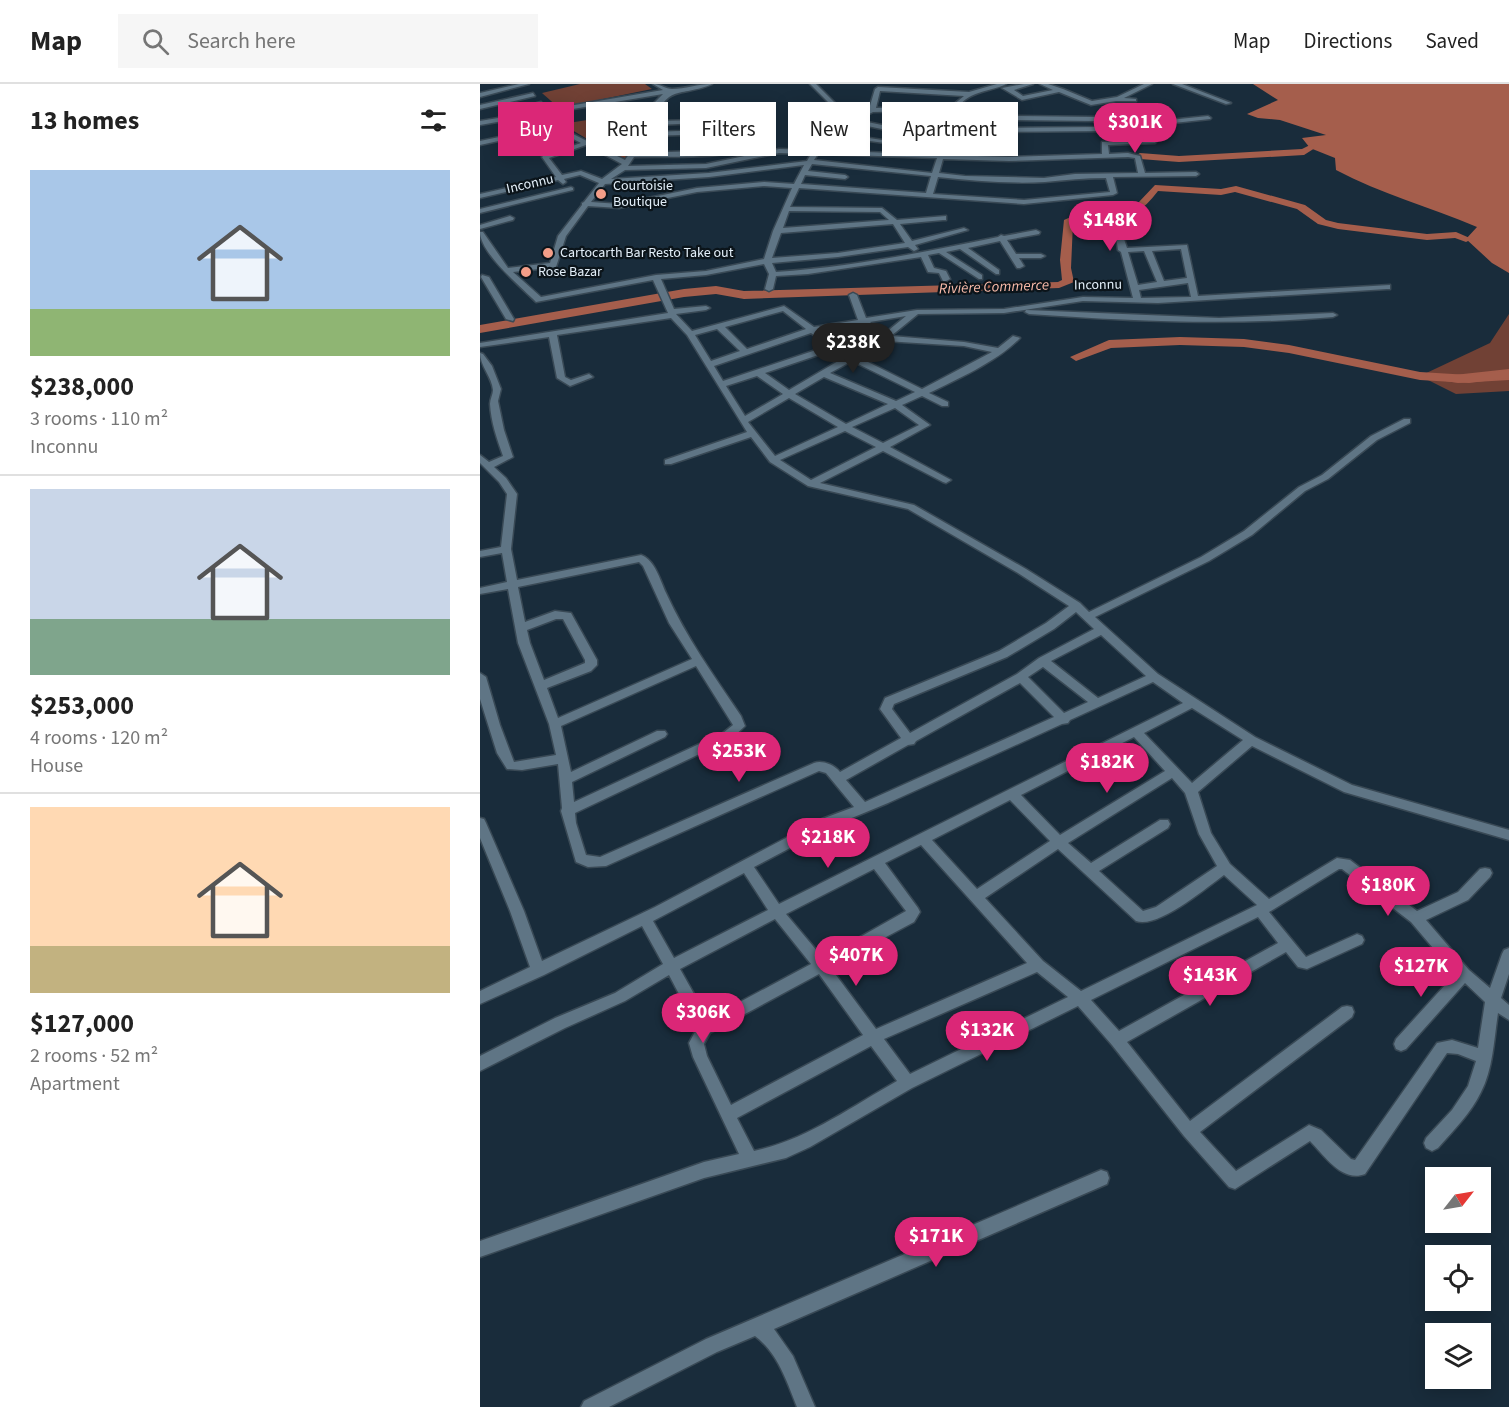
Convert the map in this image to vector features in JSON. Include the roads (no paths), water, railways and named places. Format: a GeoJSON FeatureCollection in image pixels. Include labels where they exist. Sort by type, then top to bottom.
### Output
{"type":"FeatureCollection","features":[{"type":"Feature","properties":{"kind":"street"},"geometry":{"type":"LineString","coordinates":[[480,95],[526,84]]}},
{"type":"Feature","properties":{"kind":"street"},"geometry":{"type":"LineString","coordinates":[[656,84],[669,91]]}},
{"type":"Feature","properties":{"kind":"street"},"geometry":{"type":"LineString","coordinates":[[574,108],[709,84]]}},
{"type":"Feature","properties":{"kind":"street"},"geometry":{"type":"LineString","coordinates":[[813,84],[831,102]]}},
{"type":"Feature","properties":{"kind":"street"},"geometry":{"type":"LineString","coordinates":[[871,84],[878,89],[969,94],[1001,85],[1022,98],[1062,90]]}},
{"type":"Feature","properties":{"kind":"street"},"geometry":{"type":"LineString","coordinates":[[1009,90],[1030,84]]}},
{"type":"Feature","properties":{"kind":"street"},"geometry":{"type":"LineString","coordinates":[[1043,84],[1091,103],[1116,99],[1134,100]]}},
{"type":"Feature","properties":{"kind":"street"},"geometry":{"type":"LineString","coordinates":[[1116,99],[1149,84]]}},
{"type":"Feature","properties":{"kind":"street"},"geometry":{"type":"LineString","coordinates":[[1176,84],[1228,103]]}},
{"type":"Feature","properties":{"kind":"street"},"geometry":{"type":"LineString","coordinates":[[878,89],[872,110],[882,110]]}},
{"type":"Feature","properties":{"kind":"street"},"geometry":{"type":"LineString","coordinates":[[658,102],[669,91]]}},
{"type":"Feature","properties":{"kind":"street"},"geometry":{"type":"LineString","coordinates":[[960,102],[969,94]]}},
{"type":"Feature","properties":{"kind":"street"},"geometry":{"type":"LineString","coordinates":[[480,95],[491,104]]}},
{"type":"Feature","properties":{"kind":"street"},"geometry":{"type":"LineString","coordinates":[[480,107],[533,95]]}},
{"type":"Feature","properties":{"kind":"street"},"geometry":{"type":"LineString","coordinates":[[1091,103],[1106,156]]}},
{"type":"Feature","properties":{"kind":"street"},"geometry":{"type":"LineString","coordinates":[[480,118],[498,114]]}},
{"type":"Feature","properties":{"kind":"street"},"geometry":{"type":"LineString","coordinates":[[1018,117],[1096,119]]}},
{"type":"Feature","properties":{"kind":"street"},"geometry":{"type":"LineString","coordinates":[[1018,130],[1100,129],[1208,118]]}},
{"type":"Feature","properties":{"kind":"street"},"geometry":{"type":"LineString","coordinates":[[480,123],[498,120]]}},
{"type":"Feature","properties":{"kind":"street"},"geometry":{"type":"LineString","coordinates":[[668,123],[714,123],[680,133],[668,133]]}},
{"type":"Feature","properties":{"kind":"street"},"geometry":{"type":"LineString","coordinates":[[574,137],[586,143]]}},
{"type":"Feature","properties":{"kind":"street"},"geometry":{"type":"LineString","coordinates":[[480,143],[498,139]]}},
{"type":"Feature","properties":{"kind":"street"},"geometry":{"type":"LineString","coordinates":[[1104,143],[1153,142]]}},
{"type":"Feature","properties":{"kind":"street","name":"Inconnu"},"geometry":{"type":"LineString","coordinates":[[480,211],[571,189],[559,178],[545,157],[586,143]]}},
{"type":"Feature","properties":{"kind":"street"},"geometry":{"type":"LineString","coordinates":[[607,156],[624,166],[706,166],[788,151]]}},
{"type":"Feature","properties":{"kind":"street"},"geometry":{"type":"LineString","coordinates":[[510,319],[482,277],[506,270],[553,265],[562,236],[584,204],[597,192],[603,182],[624,166],[631,156]]}},
{"type":"Feature","properties":{"kind":"street"},"geometry":{"type":"LineString","coordinates":[[769,289],[773,274],[769,260],[777,231],[795,187],[814,156]]}},
{"type":"Feature","properties":{"kind":"street"},"geometry":{"type":"LineString","coordinates":[[929,196],[939,156],[1138,157],[1142,177]]}},
{"type":"Feature","properties":{"kind":"street"},"geometry":{"type":"LineString","coordinates":[[1058,158],[1061,178]]}},
{"type":"Feature","properties":{"kind":"street","name":"Inconnu"},"geometry":{"type":"LineString","coordinates":[[480,196],[581,173],[603,182],[709,175],[812,162],[996,179],[1196,174]]}},
{"type":"Feature","properties":{"kind":"street"},"geometry":{"type":"LineString","coordinates":[[804,174],[846,177]]}},
{"type":"Feature","properties":{"kind":"street"},"geometry":{"type":"LineString","coordinates":[[584,204],[619,206],[697,190],[764,184],[1041,202],[1114,193],[1109,177]]}},
{"type":"Feature","properties":{"kind":"street"},"geometry":{"type":"LineString","coordinates":[[996,179],[1002,200]]}},
{"type":"Feature","properties":{"kind":"street"},"geometry":{"type":"LineString","coordinates":[[786,209],[882,210],[895,222],[931,270],[942,271],[946,279]]}},
{"type":"Feature","properties":{"kind":"street","name":"Inconnu"},"geometry":{"type":"LineString","coordinates":[[480,227],[510,218]]}},
{"type":"Feature","properties":{"kind":"street"},"geometry":{"type":"LineString","coordinates":[[777,231],[943,218]]}},
{"type":"Feature","properties":{"kind":"street"},"geometry":{"type":"LineString","coordinates":[[480,234],[506,270],[539,300],[656,277],[706,273],[769,260],[880,250],[964,230]]}},
{"type":"Feature","properties":{"kind":"street"},"geometry":{"type":"LineString","coordinates":[[773,274],[808,272],[940,251],[1001,237],[1036,232]]}},
{"type":"Feature","properties":{"kind":"street"},"geometry":{"type":"LineString","coordinates":[[1137,236],[1123,235],[1120,237],[1122,250],[1184,247],[1189,280],[1195,299]]}},
{"type":"Feature","properties":{"kind":"street"},"geometry":{"type":"LineString","coordinates":[[1001,237],[1020,266]]}},
{"type":"Feature","properties":{"kind":"street"},"geometry":{"type":"LineString","coordinates":[[961,246],[996,273]]}},
{"type":"Feature","properties":{"kind":"street"},"geometry":{"type":"LineString","coordinates":[[480,251],[491,247]]}},
{"type":"Feature","properties":{"kind":"street"},"geometry":{"type":"LineString","coordinates":[[1147,249],[1161,284]]}},
{"type":"Feature","properties":{"kind":"street","name":"Inconnu"},"geometry":{"type":"LineString","coordinates":[[1122,250],[1138,300]]}},
{"type":"Feature","properties":{"kind":"street"},"geometry":{"type":"LineString","coordinates":[[940,251],[979,277]]}},
{"type":"Feature","properties":{"kind":"street"},"geometry":{"type":"LineString","coordinates":[[1014,256],[1041,256]]}},
{"type":"Feature","properties":{"kind":"street"},"geometry":{"type":"LineString","coordinates":[[656,277],[671,312],[690,334],[743,421],[773,459],[811,484],[911,507],[1022,571],[1077,606],[1154,677],[1192,703],[1251,740],[1348,789],[1509,836]]}},
{"type":"Feature","properties":{"kind":"street","name":"Inconnu"},"geometry":{"type":"LineString","coordinates":[[1134,288],[1189,280]]}},
{"type":"Feature","properties":{"kind":"street","name":"Inconnu"},"geometry":{"type":"LineString","coordinates":[[708,365],[811,330],[916,312],[1004,311],[1083,299],[1158,301],[1387,287]]}},
{"type":"Feature","properties":{"kind":"street"},"geometry":{"type":"LineString","coordinates":[[853,295],[863,321],[884,338],[964,344],[1000,351]]}},
{"type":"Feature","properties":{"kind":"street"},"geometry":{"type":"LineString","coordinates":[[480,345],[706,308]]}},
{"type":"Feature","properties":{"kind":"street"},"geometry":{"type":"LineString","coordinates":[[690,334],[784,308],[849,357],[945,404]]}},
{"type":"Feature","properties":{"kind":"street"},"geometry":{"type":"LineString","coordinates":[[1004,311],[1141,318],[1269,321],[1334,315]]}},
{"type":"Feature","properties":{"kind":"street"},"geometry":{"type":"LineString","coordinates":[[743,421],[787,393],[884,338],[916,312]]}},
{"type":"Feature","properties":{"kind":"street"},"geometry":{"type":"LineString","coordinates":[[719,326],[746,351]]}},
{"type":"Feature","properties":{"kind":"street"},"geometry":{"type":"LineString","coordinates":[[553,334],[561,378],[570,382],[589,378]]}},
{"type":"Feature","properties":{"kind":"street"},"geometry":{"type":"LineString","coordinates":[[773,459],[969,370],[1017,338]]}},
{"type":"Feature","properties":{"kind":"street"},"geometry":{"type":"LineString","coordinates":[[721,385],[834,347]]}},
{"type":"Feature","properties":{"kind":"street"},"geometry":{"type":"LineString","coordinates":[[480,356],[488,366],[497,390],[494,401],[499,430],[508,457],[488,466]]}},
{"type":"Feature","properties":{"kind":"street"},"geometry":{"type":"LineString","coordinates":[[759,373],[787,393],[845,427],[911,464],[946,480]]}},
{"type":"Feature","properties":{"kind":"street"},"geometry":{"type":"LineString","coordinates":[[811,484],[925,425],[895,404],[822,373]]}},
{"type":"Feature","properties":{"kind":"street"},"geometry":{"type":"LineString","coordinates":[[1089,616],[1205,560],[1248,533],[1374,438],[1407,422]]}},
{"type":"Feature","properties":{"kind":"street"},"geometry":{"type":"LineString","coordinates":[[668,462],[753,433]]}},
{"type":"Feature","properties":{"kind":"street"},"geometry":{"type":"LineString","coordinates":[[480,458],[503,480],[512,494],[506,549],[524,643],[555,724],[563,758],[567,811],[581,858],[593,863],[818,766],[830,769],[863,808]]}},
{"type":"Feature","properties":{"kind":"street"},"geometry":{"type":"LineString","coordinates":[[480,554],[506,549]]}},
{"type":"Feature","properties":{"kind":"street"},"geometry":{"type":"LineString","coordinates":[[480,591],[641,558],[648,564],[674,623],[697,661],[721,693],[739,726],[727,736],[567,811]]}},
{"type":"Feature","properties":{"kind":"street"},"geometry":{"type":"LineString","coordinates":[[910,741],[886,709],[889,701],[1003,654],[1050,626],[1077,606]]}},
{"type":"Feature","properties":{"kind":"street"},"geometry":{"type":"LineString","coordinates":[[521,628],[555,615],[567,616],[591,660],[591,665],[587,668],[541,686]]}},
{"type":"Feature","properties":{"kind":"street"},"geometry":{"type":"LineString","coordinates":[[839,778],[910,741],[1102,629]]}},
{"type":"Feature","properties":{"kind":"street"},"geometry":{"type":"LineString","coordinates":[[555,724],[697,661]]}},
{"type":"Feature","properties":{"kind":"street"},"geometry":{"type":"LineString","coordinates":[[1043,662],[1098,704]]}},
{"type":"Feature","properties":{"kind":"street"},"geometry":{"type":"LineString","coordinates":[[1022,677],[1064,720]]}},
{"type":"Feature","properties":{"kind":"street"},"geometry":{"type":"LineString","coordinates":[[480,998],[645,918],[826,823],[1064,720],[1154,677]]}},
{"type":"Feature","properties":{"kind":"street"},"geometry":{"type":"LineString","coordinates":[[480,682],[492,714],[500,749],[511,766],[563,758]]}},
{"type":"Feature","properties":{"kind":"street"},"geometry":{"type":"LineString","coordinates":[[480,1064],[560,1023],[620,997],[671,967],[777,912],[1192,703]]}},
{"type":"Feature","properties":{"kind":"street"},"geometry":{"type":"LineString","coordinates":[[1135,731],[1191,791],[1204,834],[1225,868],[1264,908],[1299,960],[1307,963],[1357,940]]}},
{"type":"Feature","properties":{"kind":"street"},"geometry":{"type":"LineString","coordinates":[[565,780],[662,734]]}},
{"type":"Feature","properties":{"kind":"street"},"geometry":{"type":"LineString","coordinates":[[1191,791],[1251,740]]}},
{"type":"Feature","properties":{"kind":"street"},"geometry":{"type":"LineString","coordinates":[[975,897],[1172,772]]}},
{"type":"Feature","properties":{"kind":"street"},"geometry":{"type":"LineString","coordinates":[[1011,793],[1134,913],[1146,917],[1160,912],[1225,868]]}},
{"type":"Feature","properties":{"kind":"street"},"geometry":{"type":"LineString","coordinates":[[480,823],[539,971]]}},
{"type":"Feature","properties":{"kind":"street"},"geometry":{"type":"LineString","coordinates":[[1090,870],[1164,824]]}},
{"type":"Feature","properties":{"kind":"street"},"geometry":{"type":"LineString","coordinates":[[921,838],[1038,965],[1080,998],[1117,1040],[1189,1131],[1235,1181],[1309,1133],[1315,1135],[1347,1167],[1359,1168],[1442,1048],[1448,1045],[1484,1058]]}},
{"type":"Feature","properties":{"kind":"street"},"geometry":{"type":"LineString","coordinates":[[749,1158],[696,1043],[705,1028],[909,918],[913,912],[877,863]]}},
{"type":"Feature","properties":{"kind":"street"},"geometry":{"type":"LineString","coordinates":[[480,1249],[704,1170],[749,1158],[780,1153],[804,1142],[907,1083],[1264,908],[1337,863],[1341,863],[1416,918],[1464,974],[1509,1014]]}},
{"type":"Feature","properties":{"kind":"street"},"geometry":{"type":"LineString","coordinates":[[746,866],[777,912],[821,966],[907,1083]]}},
{"type":"Feature","properties":{"kind":"street"},"geometry":{"type":"LineString","coordinates":[[1416,918],[1463,896],[1485,873]]}},
{"type":"Feature","properties":{"kind":"street"},"geometry":{"type":"LineString","coordinates":[[645,918],[705,1028]]}},
{"type":"Feature","properties":{"kind":"street"},"geometry":{"type":"LineString","coordinates":[[1117,1040],[1287,945]]}},
{"type":"Feature","properties":{"kind":"street"},"geometry":{"type":"LineString","coordinates":[[1432,1143],[1457,1116],[1475,1089],[1484,1058],[1493,1000],[1509,954]]}},
{"type":"Feature","properties":{"kind":"street"},"geometry":{"type":"LineString","coordinates":[[729,1114],[873,1038],[1038,965]]}},
{"type":"Feature","properties":{"kind":"street"},"geometry":{"type":"LineString","coordinates":[[1401,1044],[1464,974]]}},
{"type":"Feature","properties":{"kind":"street"},"geometry":{"type":"LineString","coordinates":[[1189,1131],[1347,1012]]}},
{"type":"Feature","properties":{"kind":"street"},"geometry":{"type":"LineString","coordinates":[[590,1407],[712,1345],[1101,1178]]}},
{"type":"Feature","properties":{"kind":"street"},"geometry":{"type":"LineString","coordinates":[[757,1327],[768,1333],[785,1359],[806,1407]]}},
{"type":"Feature","properties":{"kind":"waterway","name":"Rivière Commerce"},"geometry":{"type":"LineString","coordinates":[[1140,156],[1179,159],[1304,152],[1310,148]]}},
{"type":"Feature","properties":{"kind":"waterway","name":"Rivière Commerce"},"geometry":{"type":"LineString","coordinates":[[480,329],[684,293],[716,290],[744,295],[1059,285],[1068,282],[1066,275],[1068,222],[1073,219],[1101,222],[1127,214],[1142,205],[1155,188],[1202,189],[1221,192],[1236,189],[1257,197],[1301,207],[1322,222],[1338,226],[1427,237],[1456,235],[1466,239]]}},
{"type":"Feature","properties":{"kind":"waterway"},"geometry":{"type":"LineString","coordinates":[[1076,357],[1109,344],[1180,341],[1244,343],[1289,349],[1420,376],[1469,379],[1509,374]]}},
{"type":"Feature","properties":{"kind":"place","name":"Courtoisie Boutique"},"geometry":{"type":"Point","coordinates":[601,194]}},
{"type":"Feature","properties":{"kind":"place","name":"Cartocarth Bar Resto Take out"},"geometry":{"type":"Point","coordinates":[548,253]}},
{"type":"Feature","properties":{"kind":"place","name":"Rose Bazar"},"geometry":{"type":"Point","coordinates":[526,272]}}]}
